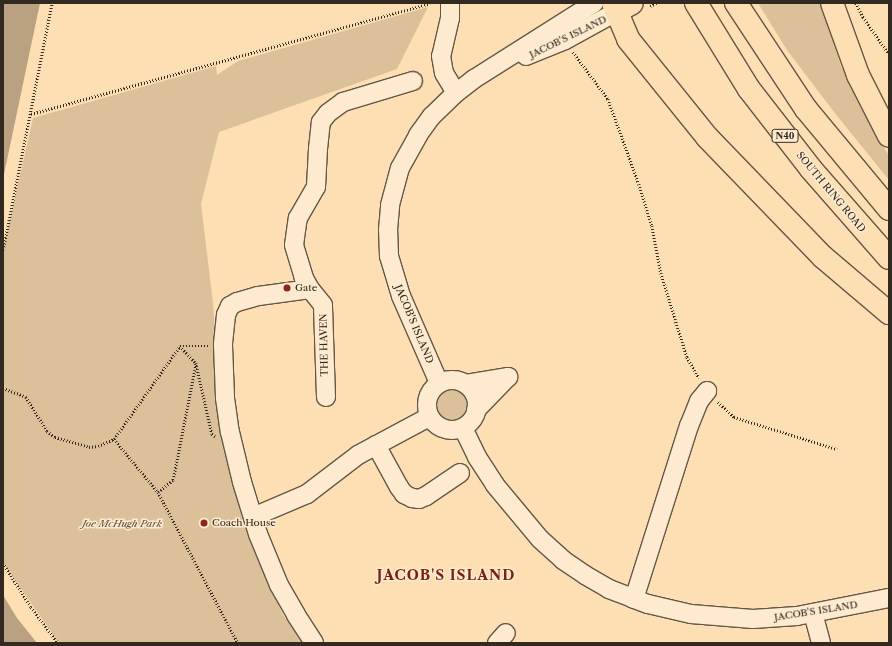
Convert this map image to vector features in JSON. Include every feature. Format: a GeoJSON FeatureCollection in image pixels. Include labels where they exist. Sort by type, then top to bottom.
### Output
{"type":"FeatureCollection","features":[{"type":"Feature","properties":{"kind":"highway","name":"SOUTH RING ROAD"},"geometry":{"type":"LineString","coordinates":[[696,3],[750,89],[816,175],[889,258]]}},
{"type":"Feature","properties":{"kind":"highway"},"geometry":{"type":"LineString","coordinates":[[736,3],[806,109],[889,209]]}},
{"type":"Feature","properties":{"kind":"highway"},"geometry":{"type":"LineString","coordinates":[[832,3],[858,76],[889,136]]}},
{"type":"Feature","properties":{"kind":"highway"},"geometry":{"type":"LineString","coordinates":[[629,6],[628,39],[708,137],[823,257],[889,313]]}},
{"type":"Feature","properties":{"kind":"street"},"geometry":{"type":"LineString","coordinates":[[450,3],[450,18],[441,56],[444,73],[456,93]]}},
{"type":"Feature","properties":{"kind":"street","name":"JACOB'S ISLAND"},"geometry":{"type":"LineString","coordinates":[[439,383],[394,276],[389,256],[388,230],[392,192],[405,157],[418,135],[432,116],[456,93],[474,79],[594,3]]}},
{"type":"Feature","properties":{"kind":"street","name":"JACOB'S ISLAND"},"geometry":{"type":"LineString","coordinates":[[474,79],[565,40],[629,6]]}},
{"type":"Feature","properties":{"kind":"street","name":"THE HAVEN"},"geometry":{"type":"LineString","coordinates":[[326,397],[324,312],[320,299],[310,289],[299,265],[294,245],[298,218],[316,187],[321,122],[328,113],[342,102],[413,81]]}},
{"type":"Feature","properties":{"kind":"street"},"geometry":{"type":"LineString","coordinates":[[310,289],[247,299],[230,306],[226,315],[223,346],[225,398],[234,448],[253,517],[274,576],[288,604],[314,643]]}},
{"type":"Feature","properties":{"kind":"street"},"geometry":{"type":"LineString","coordinates":[[466,384],[475,395],[476,410],[474,418],[462,428],[447,430],[440,428],[429,417],[426,403],[428,395],[439,383],[451,379],[466,384],[508,377],[476,410]]}},
{"type":"Feature","properties":{"kind":"street"},"geometry":{"type":"LineString","coordinates":[[634,599],[689,426],[699,401],[707,391]]}},
{"type":"Feature","properties":{"kind":"street"},"geometry":{"type":"LineString","coordinates":[[253,517],[307,494],[350,461],[376,445],[429,417]]}},
{"type":"Feature","properties":{"kind":"street","name":"JACOB'S ISLAND"},"geometry":{"type":"LineString","coordinates":[[462,428],[477,457],[495,485],[540,539],[563,560],[609,589],[634,599],[671,610],[732,619],[781,618],[889,598]]}},
{"type":"Feature","properties":{"kind":"street"},"geometry":{"type":"LineString","coordinates":[[376,445],[399,487],[404,494],[412,498],[419,499],[426,496],[460,473]]}},
{"type":"Feature","properties":{"kind":"street"},"geometry":{"type":"LineString","coordinates":[[813,613],[821,643]]}},
{"type":"Feature","properties":{"kind":"path"},"geometry":{"type":"LineString","coordinates":[[3,250],[52,3]]}},
{"type":"Feature","properties":{"kind":"path"},"geometry":{"type":"LineString","coordinates":[[31,114],[430,3]]}},
{"type":"Feature","properties":{"kind":"path"},"geometry":{"type":"LineString","coordinates":[[629,6],[656,3]]}},
{"type":"Feature","properties":{"kind":"path"},"geometry":{"type":"LineString","coordinates":[[856,3],[863,17],[889,54]]}},
{"type":"Feature","properties":{"kind":"path"},"geometry":{"type":"LineString","coordinates":[[565,40],[583,67],[608,99],[639,184],[652,226],[661,273],[687,357],[707,391],[734,417],[837,449]]}},
{"type":"Feature","properties":{"kind":"path"},"geometry":{"type":"LineString","coordinates":[[180,346],[223,346]]}},
{"type":"Feature","properties":{"kind":"path"},"geometry":{"type":"LineString","coordinates":[[180,346],[196,363],[212,434],[234,448]]}},
{"type":"Feature","properties":{"kind":"path"},"geometry":{"type":"LineString","coordinates":[[3,388],[26,397],[30,401],[47,431],[55,437],[89,447],[107,443],[114,439],[180,346]]}},
{"type":"Feature","properties":{"kind":"path"},"geometry":{"type":"LineString","coordinates":[[158,492],[173,480],[196,363]]}},
{"type":"Feature","properties":{"kind":"path"},"geometry":{"type":"LineString","coordinates":[[114,439],[158,492],[238,643]]}},
{"type":"Feature","properties":{"kind":"path"},"geometry":{"type":"LineString","coordinates":[[3,564],[31,607],[58,643]]}},
{"type":"Feature","properties":{"kind":"green space"},"geometry":{"type":"Polygon","coordinates":[[[758,3],[824,3],[828,25],[841,66],[862,110],[889,156],[889,180],[834,112],[787,50],[758,3]]]}},
{"type":"Feature","properties":{"kind":"green space","name":"Joe McHugh Park"},"geometry":{"type":"Polygon","coordinates":[[[428,7],[397,69],[219,132],[201,204],[213,303],[221,427],[243,522],[283,615],[307,643],[59,643],[3,563],[3,250],[33,118],[216,66],[217,75],[238,61],[428,7]]]}},
{"type":"Feature","properties":{"kind":"green space"},"geometry":{"type":"Polygon","coordinates":[[[455,389],[462,391],[467,396],[469,406],[467,416],[462,421],[449,423],[442,421],[437,416],[435,403],[437,396],[442,391],[455,389]]]}},
{"type":"Feature","properties":{"kind":"shaded area"},"geometry":{"type":"Polygon","coordinates":[[[3,3],[40,3],[3,179],[3,3]]]}},
{"type":"Feature","properties":{"kind":"shaded area"},"geometry":{"type":"Polygon","coordinates":[[[3,595],[17,618],[37,643],[3,643],[3,595]]]}},
{"type":"Feature","properties":{"kind":"place","name":"Gate"},"geometry":{"type":"Point","coordinates":[287,288]}},
{"type":"Feature","properties":{"kind":"place","name":"Coach House"},"geometry":{"type":"Point","coordinates":[204,523]}},
{"type":"Feature","properties":{"kind":"district","name":"JACOB'S ISLAND"},"geometry":{"type":"Point","coordinates":[446,575]}}]}
